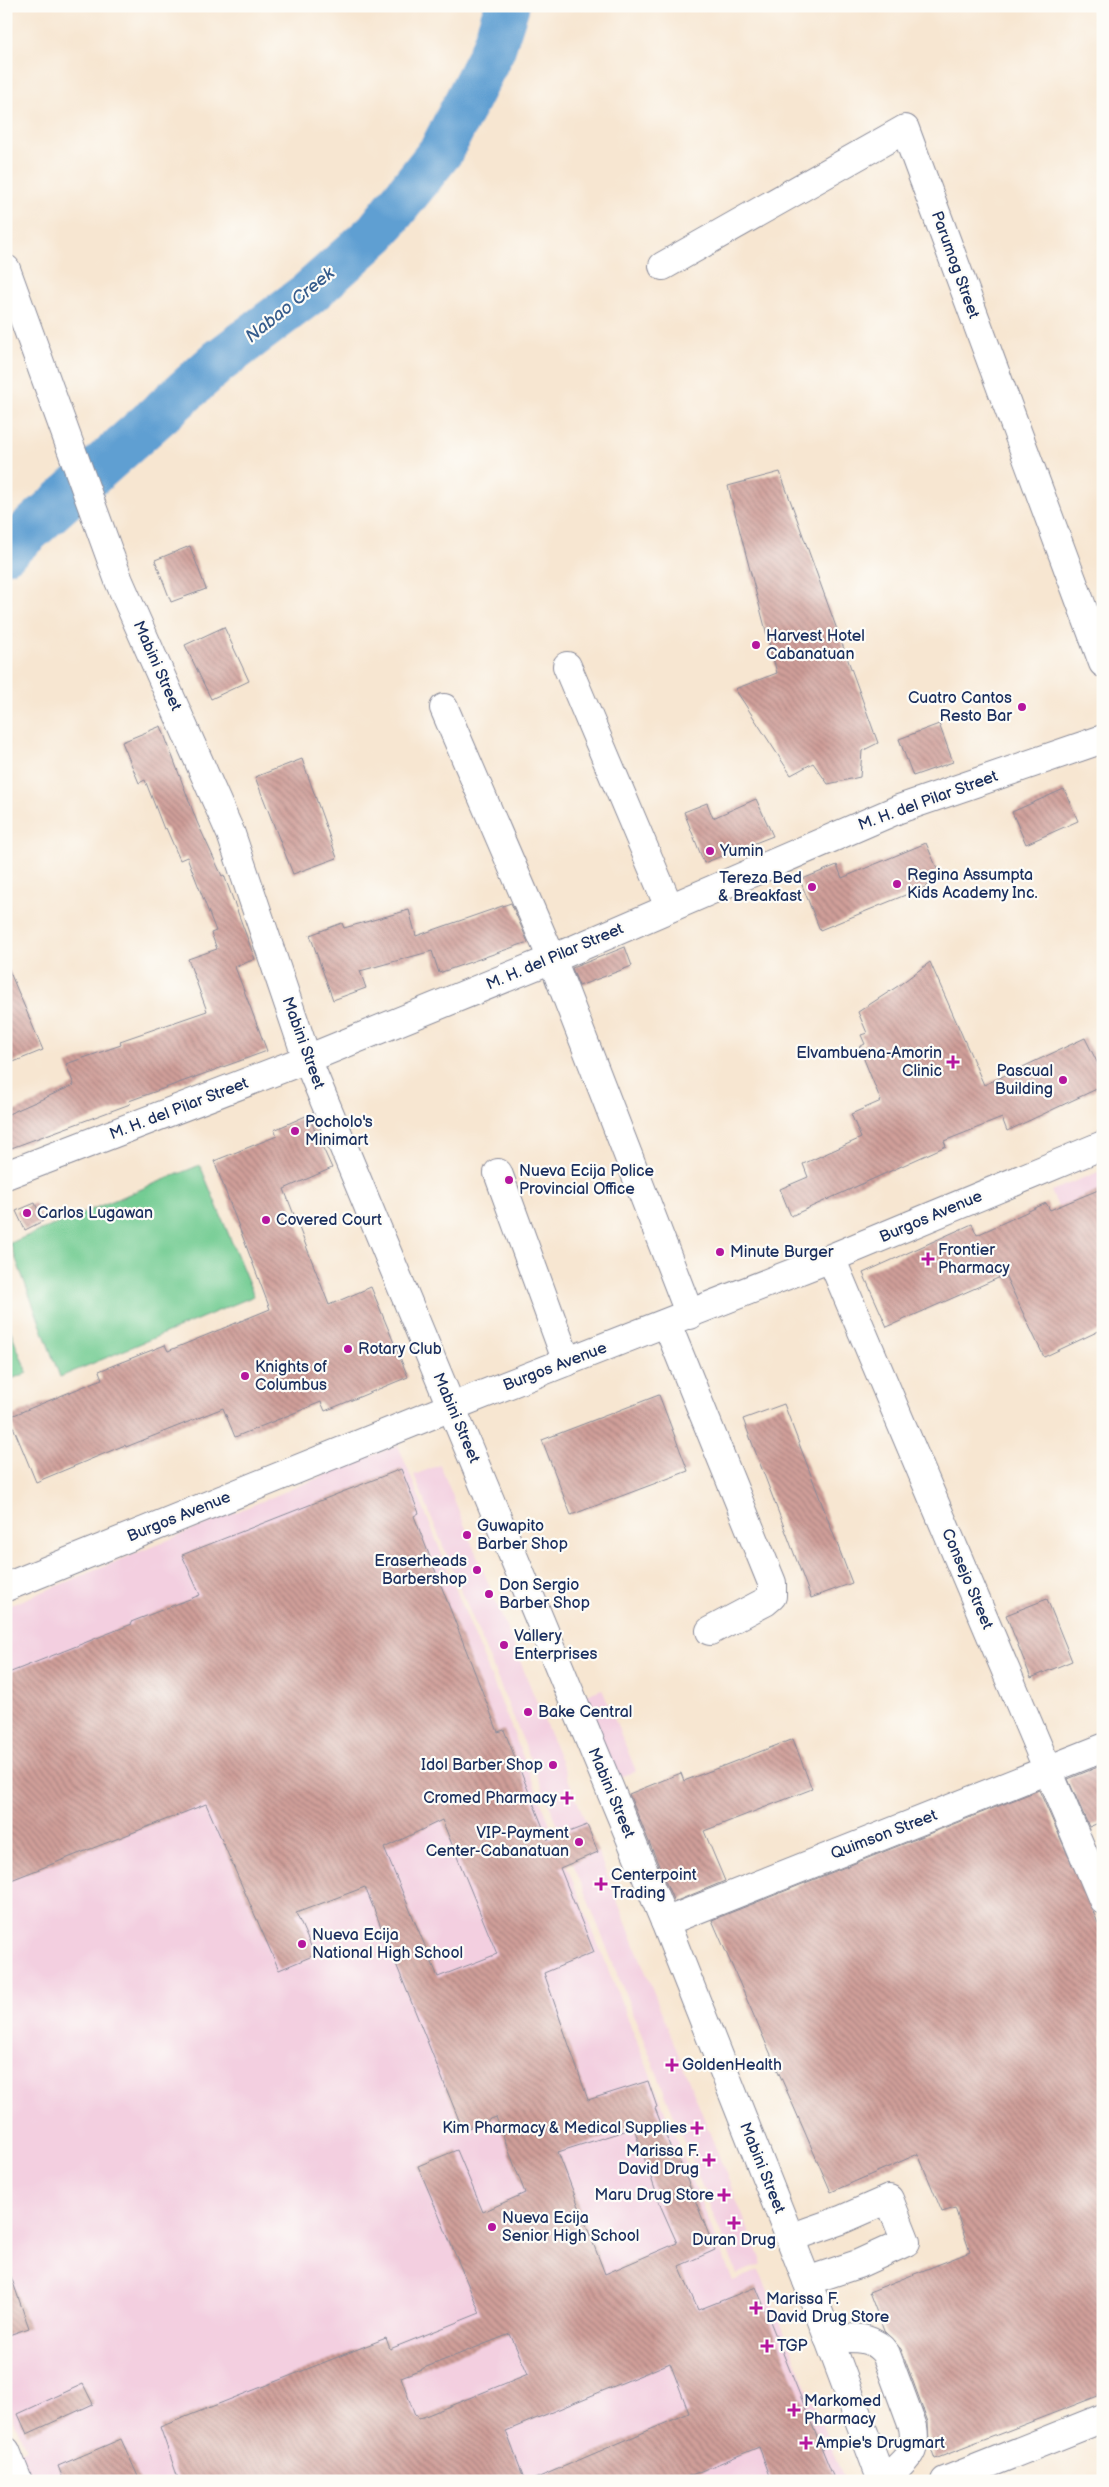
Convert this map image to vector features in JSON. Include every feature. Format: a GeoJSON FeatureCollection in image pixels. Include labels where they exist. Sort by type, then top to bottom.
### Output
{"type":"FeatureCollection","features":[{"type":"Feature","properties":{"kind":"main road","name":"Parumog Street"},"geometry":{"type":"LineString","coordinates":[[663,266],[905,129],[1103,662]]}},
{"type":"Feature","properties":{"kind":"main road","name":"Mabini Street"},"geometry":{"type":"LineString","coordinates":[[6,269],[64,433],[120,580],[231,834],[307,1059],[665,1922],[807,2281],[882,2481]]}},
{"type":"Feature","properties":{"kind":"main road"},"geometry":{"type":"LineString","coordinates":[[568,666],[669,907]]}},
{"type":"Feature","properties":{"kind":"main road"},"geometry":{"type":"LineString","coordinates":[[444,708],[552,959],[772,1583],[772,1596],[766,1602],[710,1631]]}},
{"type":"Feature","properties":{"kind":"main road","name":"M. H. del Pilar Street"},"geometry":{"type":"LineString","coordinates":[[6,1175],[307,1059],[552,959],[900,809],[1103,739]]}},
{"type":"Feature","properties":{"kind":"main road","name":"Burgos Avenue"},"geometry":{"type":"LineString","coordinates":[[7,1584],[831,1258],[1103,1145]]}},
{"type":"Feature","properties":{"kind":"main road"},"geometry":{"type":"LineString","coordinates":[[498,1173],[567,1362]]}},
{"type":"Feature","properties":{"kind":"main road","name":"Consejo Street"},"geometry":{"type":"LineString","coordinates":[[831,1258],[1103,1900]]}},
{"type":"Feature","properties":{"kind":"main road","name":"Quimson Street"},"geometry":{"type":"LineString","coordinates":[[665,1922],[1103,1748]]}},
{"type":"Feature","properties":{"kind":"main road"},"geometry":{"type":"LineString","coordinates":[[790,2238],[841,2220],[889,2199],[896,2216],[906,2242],[858,2264],[807,2281]]}},
{"type":"Feature","properties":{"kind":"main road"},"geometry":{"type":"LineString","coordinates":[[828,2338],[871,2340],[879,2344],[886,2354],[913,2427],[915,2440],[912,2452],[882,2481]]}},
{"type":"Feature","properties":{"kind":"main road"},"geometry":{"type":"LineString","coordinates":[[945,2481],[1100,2419]]}},
{"type":"Feature","properties":{"kind":"main road"},"geometry":{"type":"LineString","coordinates":[[6,2451],[18,2481]]}},
{"type":"Feature","properties":{"kind":"shaded area"},"geometry":{"type":"Polygon","coordinates":[[[1103,1170],[1103,1309],[1051,1191],[1103,1170]]]}},
{"type":"Feature","properties":{"kind":"shaded area","name":"Nueva Ecija National High School"},"geometry":{"type":"Polygon","coordinates":[[[398,1445],[733,2281],[759,2270],[845,2481],[6,2481],[6,2457],[26,2449],[6,2401],[6,1607],[398,1445]]]}},
{"type":"Feature","properties":{"kind":"shaded area"},"geometry":{"type":"Polygon","coordinates":[[[440,1465],[587,1825],[762,2264],[737,2274],[567,1848],[414,1475],[440,1465]]]}},
{"type":"Feature","properties":{"kind":"shaded area"},"geometry":{"type":"Polygon","coordinates":[[[602,1689],[636,1771],[614,1779],[580,1697],[602,1689]]]}},
{"type":"Feature","properties":{"kind":"green space"},"geometry":{"type":"Polygon","coordinates":[[[200,1165],[254,1296],[60,1377],[10,1243],[200,1165]]]}},
{"type":"Feature","properties":{"kind":"green space"},"geometry":{"type":"Polygon","coordinates":[[[6,1319],[27,1373],[6,1381],[6,1319]]]}},
{"type":"Feature","properties":{"kind":"building"},"geometry":{"type":"Polygon","coordinates":[[[780,472],[878,743],[862,751],[860,777],[828,784],[813,763],[791,775],[735,689],[777,673],[728,486],[780,472]]]}},
{"type":"Feature","properties":{"kind":"building"},"geometry":{"type":"Polygon","coordinates":[[[190,546],[206,589],[171,602],[155,560],[190,546]]]}},
{"type":"Feature","properties":{"kind":"building"},"geometry":{"type":"Polygon","coordinates":[[[224,627],[249,681],[211,699],[185,645],[224,627]]]}},
{"type":"Feature","properties":{"kind":"building"},"geometry":{"type":"Polygon","coordinates":[[[939,724],[953,762],[913,776],[899,739],[939,724]]]}},
{"type":"Feature","properties":{"kind":"building"},"geometry":{"type":"Polygon","coordinates":[[[161,726],[197,822],[222,876],[224,875],[255,959],[235,967],[267,1051],[129,1101],[130,1104],[6,1150],[6,1115],[74,1085],[66,1064],[121,1045],[120,1041],[207,1011],[188,959],[217,949],[211,933],[216,931],[187,857],[180,860],[166,828],[164,829],[145,780],[139,783],[122,742],[161,726]]]}},
{"type":"Feature","properties":{"kind":"building"},"geometry":{"type":"Polygon","coordinates":[[[302,759],[337,858],[293,874],[255,777],[302,759]]]}},
{"type":"Feature","properties":{"kind":"building"},"geometry":{"type":"Polygon","coordinates":[[[1064,789],[1078,821],[1026,844],[1012,812],[1064,789]]]}},
{"type":"Feature","properties":{"kind":"building"},"geometry":{"type":"Polygon","coordinates":[[[756,799],[773,836],[704,863],[684,812],[707,803],[713,818],[756,799]]]}},
{"type":"Feature","properties":{"kind":"building"},"geometry":{"type":"Polygon","coordinates":[[[926,843],[942,880],[820,930],[800,880],[837,865],[842,878],[926,843]]]}},
{"type":"Feature","properties":{"kind":"building"},"geometry":{"type":"Polygon","coordinates":[[[511,903],[528,942],[439,973],[432,951],[360,971],[366,988],[333,1000],[310,935],[342,923],[344,928],[409,910],[416,936],[511,903]]]}},
{"type":"Feature","properties":{"kind":"building"},"geometry":{"type":"Polygon","coordinates":[[[625,947],[632,966],[579,986],[572,968],[625,947]]]}},
{"type":"Feature","properties":{"kind":"building"},"geometry":{"type":"Polygon","coordinates":[[[930,962],[984,1085],[1085,1038],[1103,1074],[1103,1086],[1007,1131],[1002,1118],[944,1141],[946,1146],[791,1216],[780,1189],[808,1177],[803,1164],[861,1138],[851,1114],[881,1101],[859,1047],[865,1044],[861,1035],[867,1033],[858,1012],[930,962]]]}},
{"type":"Feature","properties":{"kind":"building"},"geometry":{"type":"Polygon","coordinates":[[[6,963],[43,1050],[6,1065],[6,963]]]}},
{"type":"Feature","properties":{"kind":"building"},"geometry":{"type":"Polygon","coordinates":[[[308,1115],[332,1168],[284,1189],[329,1305],[371,1287],[408,1377],[325,1411],[321,1402],[235,1437],[223,1408],[126,1447],[125,1445],[36,1482],[9,1417],[102,1379],[99,1371],[165,1345],[168,1351],[270,1309],[214,1161],[277,1136],[274,1130],[308,1115]]]}},
{"type":"Feature","properties":{"kind":"building"},"geometry":{"type":"Polygon","coordinates":[[[1103,1188],[1103,1329],[1044,1357],[1005,1275],[887,1327],[863,1273],[972,1224],[977,1235],[1046,1203],[1050,1210],[1103,1188]]]}},
{"type":"Feature","properties":{"kind":"building"},"geometry":{"type":"Polygon","coordinates":[[[35,1203],[43,1221],[25,1230],[16,1211],[35,1203]]]}},
{"type":"Feature","properties":{"kind":"building"},"geometry":{"type":"Polygon","coordinates":[[[659,1395],[688,1471],[571,1515],[542,1440],[659,1395]]]}},
{"type":"Feature","properties":{"kind":"building"},"geometry":{"type":"Polygon","coordinates":[[[784,1404],[852,1583],[811,1598],[743,1419],[784,1404]]]}},
{"type":"Feature","properties":{"kind":"building"},"geometry":{"type":"Polygon","coordinates":[[[401,1469],[419,1513],[414,1516],[498,1732],[504,1730],[548,1840],[587,1825],[598,1852],[560,1868],[594,1952],[544,1973],[588,2100],[648,2081],[657,2107],[655,2108],[673,2154],[676,2152],[715,2250],[679,2266],[698,2310],[756,2287],[835,2481],[772,2481],[759,2447],[677,2481],[530,2481],[689,2413],[670,2363],[506,2431],[525,2481],[179,2481],[160,2427],[386,2338],[390,2349],[480,2313],[418,2166],[457,2150],[483,2212],[525,2193],[496,2117],[463,2130],[365,1887],[296,1913],[315,1955],[279,1970],[206,1804],[6,1882],[6,1674],[200,1595],[182,1555],[401,1469]],[[442,1820],[384,1848],[438,1977],[497,1954],[442,1820]],[[634,2128],[558,2152],[605,2274],[677,2243],[661,2207],[634,2128]],[[510,2334],[401,2377],[415,2416],[418,2419],[528,2374],[510,2334]]]}},
{"type":"Feature","properties":{"kind":"building"},"geometry":{"type":"Polygon","coordinates":[[[1047,1599],[1072,1661],[1031,1678],[1006,1615],[1047,1599]]]}},
{"type":"Feature","properties":{"kind":"building"},"geometry":{"type":"Polygon","coordinates":[[[793,1739],[812,1789],[704,1831],[725,1881],[674,1902],[629,1794],[681,1773],[684,1781],[793,1739]]]}},
{"type":"Feature","properties":{"kind":"building"},"geometry":{"type":"Polygon","coordinates":[[[1103,1765],[1103,1821],[1089,1827],[1068,1779],[1103,1765]]]}},
{"type":"Feature","properties":{"kind":"building"},"geometry":{"type":"Polygon","coordinates":[[[1039,1790],[1103,1934],[1103,2394],[935,2459],[929,2443],[928,2422],[901,2349],[884,2331],[869,2292],[970,2252],[955,2208],[942,2212],[918,2154],[831,2192],[712,1920],[1039,1790]]]}},
{"type":"Feature","properties":{"kind":"building"},"geometry":{"type":"Polygon","coordinates":[[[9,2271],[29,2328],[6,2336],[6,2272],[9,2271]]]}},
{"type":"Feature","properties":{"kind":"building"},"geometry":{"type":"Polygon","coordinates":[[[83,2384],[93,2404],[27,2434],[18,2414],[83,2384]]]}},
{"type":"Feature","properties":{"kind":"building"},"geometry":{"type":"Polygon","coordinates":[[[121,2439],[140,2481],[64,2481],[58,2466],[121,2439]]]}},
{"type":"Feature","properties":{"kind":"waterway","name":"Nabao Creek"},"geometry":{"type":"LineString","coordinates":[[6,551],[219,361],[308,294],[376,233],[441,151],[493,49],[507,6]]}},
{"type":"Feature","properties":{"kind":"place","name":"Harvest Hotel Cabanatuan"},"geometry":{"type":"Point","coordinates":[756,645]}},
{"type":"Feature","properties":{"kind":"place","name":"Cuatro Cantos Resto Bar"},"geometry":{"type":"Point","coordinates":[1022,707]}},
{"type":"Feature","properties":{"kind":"place","name":"Yumin"},"geometry":{"type":"Point","coordinates":[710,851]}},
{"type":"Feature","properties":{"kind":"place","name":"Regina Assumpta Kids Academy Inc."},"geometry":{"type":"Point","coordinates":[897,884]}},
{"type":"Feature","properties":{"kind":"place","name":"Tereza Bed & Breakfast"},"geometry":{"type":"Point","coordinates":[812,887]}},
{"type":"Feature","properties":{"kind":"place","name":"Elvambuena-Amorin Clinic"},"geometry":{"type":"Point","coordinates":[953,1062]}},
{"type":"Feature","properties":{"kind":"place","name":"Pascual Building"},"geometry":{"type":"Point","coordinates":[1063,1080]}},
{"type":"Feature","properties":{"kind":"place","name":"Pocholo's Minimart"},"geometry":{"type":"Point","coordinates":[295,1131]}},
{"type":"Feature","properties":{"kind":"place","name":"Nueva Ecija Police Provincial Office"},"geometry":{"type":"Point","coordinates":[509,1180]}},
{"type":"Feature","properties":{"kind":"place","name":"Carlos Lugawan"},"geometry":{"type":"Point","coordinates":[27,1213]}},
{"type":"Feature","properties":{"kind":"place","name":"Covered Court"},"geometry":{"type":"Point","coordinates":[266,1220]}},
{"type":"Feature","properties":{"kind":"place","name":"Minute Burger"},"geometry":{"type":"Point","coordinates":[720,1252]}},
{"type":"Feature","properties":{"kind":"place","name":"Frontier Pharmacy"},"geometry":{"type":"Point","coordinates":[928,1259]}},
{"type":"Feature","properties":{"kind":"place","name":"Rotary Club"},"geometry":{"type":"Point","coordinates":[348,1349]}},
{"type":"Feature","properties":{"kind":"place","name":"Knights of Columbus"},"geometry":{"type":"Point","coordinates":[245,1376]}},
{"type":"Feature","properties":{"kind":"place","name":"Guwapito Barber Shop"},"geometry":{"type":"Point","coordinates":[467,1535]}},
{"type":"Feature","properties":{"kind":"place","name":"Eraserheads Barbershop"},"geometry":{"type":"Point","coordinates":[477,1570]}},
{"type":"Feature","properties":{"kind":"place","name":"Don Sergio Barber Shop"},"geometry":{"type":"Point","coordinates":[489,1594]}},
{"type":"Feature","properties":{"kind":"place","name":"Vallery Enterprises"},"geometry":{"type":"Point","coordinates":[504,1645]}},
{"type":"Feature","properties":{"kind":"place","name":"Bake Central"},"geometry":{"type":"Point","coordinates":[528,1712]}},
{"type":"Feature","properties":{"kind":"place","name":"Idol Barber Shop"},"geometry":{"type":"Point","coordinates":[553,1765]}},
{"type":"Feature","properties":{"kind":"place","name":"Cromed Pharmacy"},"geometry":{"type":"Point","coordinates":[567,1798]}},
{"type":"Feature","properties":{"kind":"place","name":"VIP-Payment Center-Cabanatuan"},"geometry":{"type":"Point","coordinates":[579,1842]}},
{"type":"Feature","properties":{"kind":"place","name":"Centerpoint Trading"},"geometry":{"type":"Point","coordinates":[601,1884]}},
{"type":"Feature","properties":{"kind":"place","name":"Nueva Ecija National High School"},"geometry":{"type":"Point","coordinates":[302,1944]}},
{"type":"Feature","properties":{"kind":"place","name":"GoldenHealth"},"geometry":{"type":"Point","coordinates":[672,2065]}},
{"type":"Feature","properties":{"kind":"place","name":"Kim Pharmacy & Medical Supplies"},"geometry":{"type":"Point","coordinates":[697,2128]}},
{"type":"Feature","properties":{"kind":"place","name":"Marissa F. David Drug"},"geometry":{"type":"Point","coordinates":[709,2160]}},
{"type":"Feature","properties":{"kind":"place","name":"Maru Drug Store"},"geometry":{"type":"Point","coordinates":[724,2195]}},
{"type":"Feature","properties":{"kind":"place","name":"Duran Drug"},"geometry":{"type":"Point","coordinates":[734,2223]}},
{"type":"Feature","properties":{"kind":"place","name":"Nueva Ecija Senior High School"},"geometry":{"type":"Point","coordinates":[492,2227]}},
{"type":"Feature","properties":{"kind":"place","name":"Marissa F. David Drug Store"},"geometry":{"type":"Point","coordinates":[756,2308]}},
{"type":"Feature","properties":{"kind":"place","name":"TGP"},"geometry":{"type":"Point","coordinates":[767,2346]}},
{"type":"Feature","properties":{"kind":"place","name":"Markomed Pharmacy"},"geometry":{"type":"Point","coordinates":[794,2410]}},
{"type":"Feature","properties":{"kind":"place","name":"Ampie's Drugmart"},"geometry":{"type":"Point","coordinates":[806,2443]}}]}
